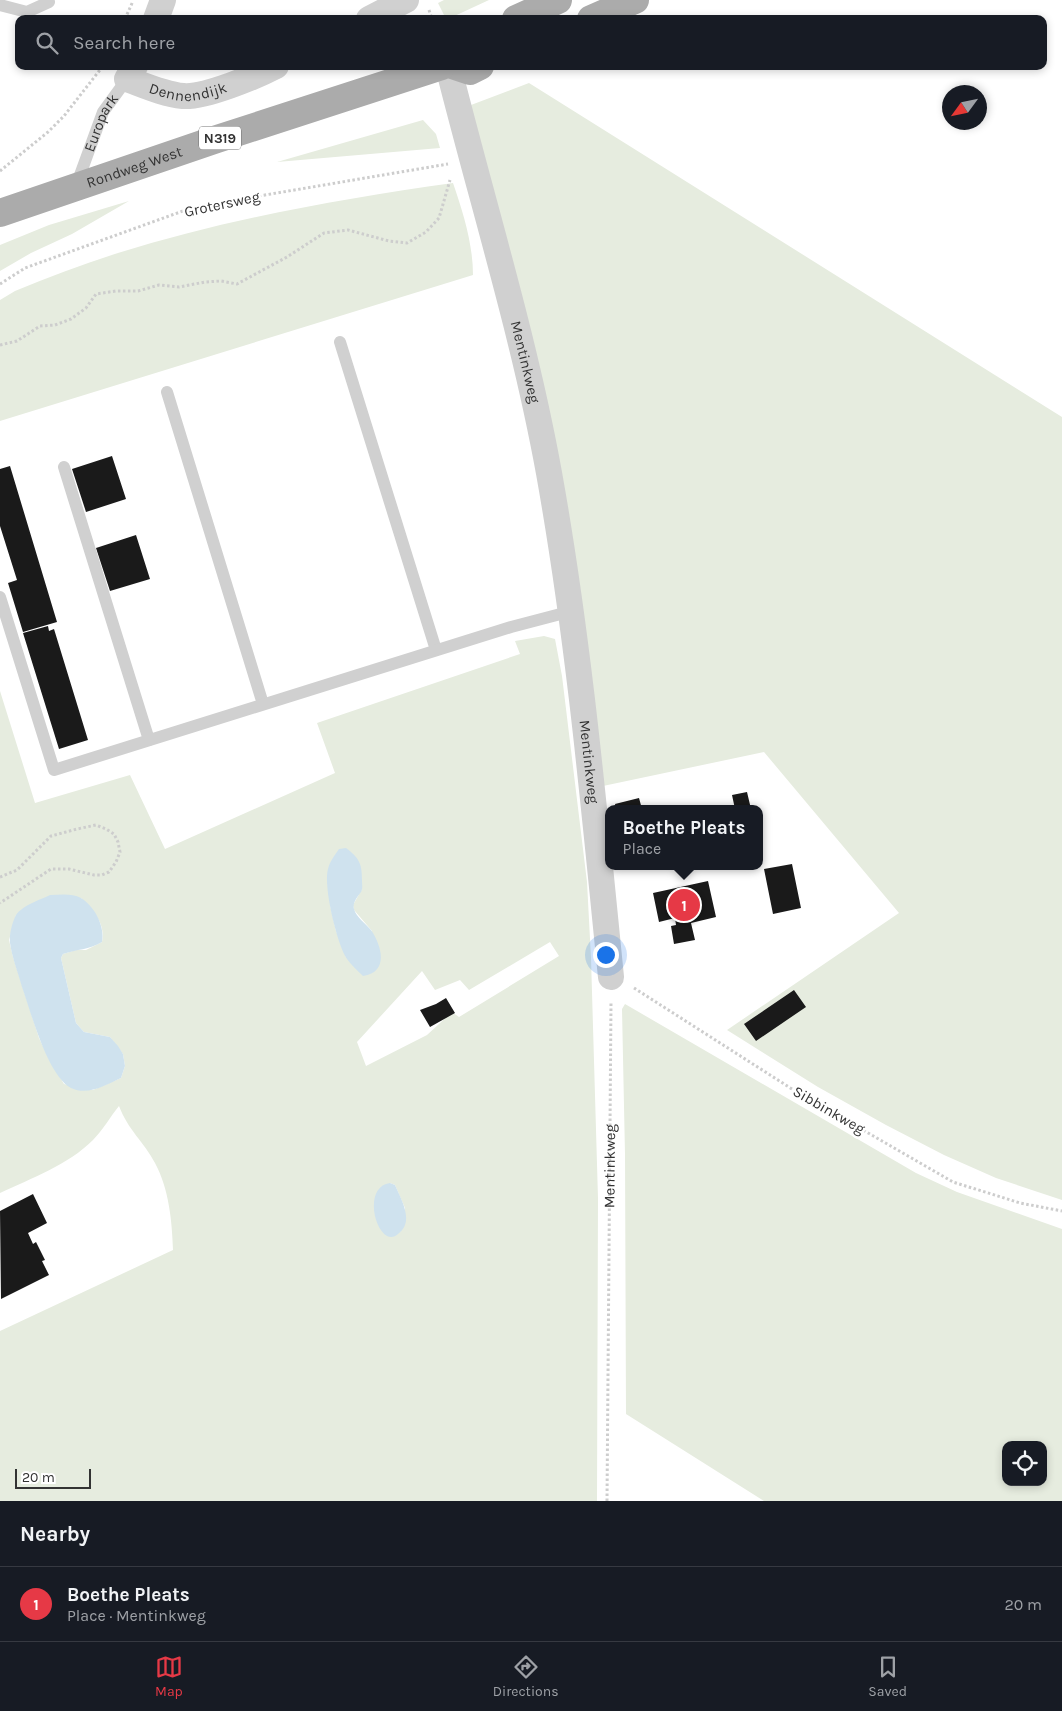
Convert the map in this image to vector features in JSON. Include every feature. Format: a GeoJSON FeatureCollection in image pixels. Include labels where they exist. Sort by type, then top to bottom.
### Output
{"type":"FeatureCollection","features":[{"type":"Feature","properties":{"kind":"main road"},"geometry":{"type":"LineString","coordinates":[[525,15],[558,0]]}},
{"type":"Feature","properties":{"kind":"main road"},"geometry":{"type":"LineString","coordinates":[[600,15],[635,0]]}},
{"type":"Feature","properties":{"kind":"main road","name":"Rondweg West"},"geometry":{"type":"LineString","coordinates":[[0,213],[76,186],[430,70]]}},
{"type":"Feature","properties":{"kind":"street"},"geometry":{"type":"LineString","coordinates":[[377,15],[406,0]]}},
{"type":"Feature","properties":{"kind":"street","name":"Dennendijk"},"geometry":{"type":"LineString","coordinates":[[131,72],[166,93],[185,96],[202,95],[266,70]]}},
{"type":"Feature","properties":{"kind":"street","name":"Mentinkweg"},"geometry":{"type":"LineString","coordinates":[[449,70],[471,160],[521,340],[549,472],[572,612],[594,798],[611,977]]}},
{"type":"Feature","properties":{"kind":"lane"},"geometry":{"type":"LineString","coordinates":[[0,5],[27,12],[46,1]]}},
{"type":"Feature","properties":{"kind":"lane","name":"Europark"},"geometry":{"type":"LineString","coordinates":[[76,186],[103,112],[131,72]]}},
{"type":"Feature","properties":{"kind":"lane"},"geometry":{"type":"LineString","coordinates":[[340,342],[436,650]]}},
{"type":"Feature","properties":{"kind":"lane"},"geometry":{"type":"LineString","coordinates":[[167,392],[263,704]]}},
{"type":"Feature","properties":{"kind":"lane"},"geometry":{"type":"LineString","coordinates":[[64,467],[149,740]]}},
{"type":"Feature","properties":{"kind":"lane"},"geometry":{"type":"LineString","coordinates":[[0,597],[54,770],[511,627],[572,612]]}},
{"type":"Feature","properties":{"kind":"path"},"geometry":{"type":"LineString","coordinates":[[127,15],[133,0]]}},
{"type":"Feature","properties":{"kind":"path"},"geometry":{"type":"LineString","coordinates":[[0,171],[48,132],[64,116],[100,70]]}},
{"type":"Feature","properties":{"kind":"path","name":"Grotersweg"},"geometry":{"type":"LineString","coordinates":[[0,284],[25,268],[194,207],[456,162]]}},
{"type":"Feature","properties":{"kind":"path"},"geometry":{"type":"LineString","coordinates":[[0,345],[17,341],[40,326],[55,325],[71,320],[86,308],[96,294],[116,291],[138,291],[159,285],[179,287],[221,281],[237,284],[288,258],[324,233],[348,230],[389,241],[407,243],[426,232],[439,218],[453,172]]}},
{"type":"Feature","properties":{"kind":"path"},"geometry":{"type":"LineString","coordinates":[[0,877],[17,870],[51,836],[96,825],[114,834],[118,842],[120,852],[109,872],[102,875],[94,875],[68,869],[51,869],[0,903]]}},
{"type":"Feature","properties":{"kind":"path","name":"Sibbinkweg"},"geometry":{"type":"LineString","coordinates":[[611,977],[635,989],[792,1089],[952,1182],[1020,1203],[1062,1211]]}},
{"type":"Feature","properties":{"kind":"path","name":"Mentinkweg"},"geometry":{"type":"LineString","coordinates":[[606,1501],[611,977]]}},
{"type":"Feature","properties":{"kind":"shaded area"},"geometry":{"type":"Polygon","coordinates":[[[444,0],[489,0],[457,15],[444,15],[438,3],[444,0]]]}},
{"type":"Feature","properties":{"kind":"shaded area"},"geometry":{"type":"Polygon","coordinates":[[[529,83],[1062,417],[1062,1200],[996,1178],[944,1155],[818,1087],[727,1030],[899,913],[764,752],[603,786],[471,105],[529,83]]]}},
{"type":"Feature","properties":{"kind":"shaded area"},"geometry":{"type":"Polygon","coordinates":[[[423,120],[436,134],[440,148],[277,162],[423,120]]]}},
{"type":"Feature","properties":{"kind":"shaded area"},"geometry":{"type":"Polygon","coordinates":[[[453,183],[469,240],[473,275],[0,421],[0,300],[15,291],[105,257],[200,230],[326,203],[453,183]]]}},
{"type":"Feature","properties":{"kind":"shaded area"},"geometry":{"type":"Polygon","coordinates":[[[129,201],[72,234],[31,253],[0,271],[0,245],[49,225],[129,201]]]}},
{"type":"Feature","properties":{"kind":"shaded area"},"geometry":{"type":"Polygon","coordinates":[[[544,636],[555,639],[562,676],[587,882],[598,1198],[597,1501],[0,1501],[0,1331],[173,1250],[169,1205],[164,1183],[151,1156],[127,1122],[119,1106],[97,1136],[83,1149],[61,1164],[0,1193],[0,691],[35,803],[130,775],[165,849],[335,773],[317,723],[520,654],[515,641],[544,636]],[[362,889],[330,905],[336,931],[346,957],[372,931],[354,910],[353,905],[362,889]],[[81,898],[16,915],[9,940],[13,957],[39,1038],[64,1084],[93,1090],[121,1078],[125,1066],[123,1054],[110,1037],[84,1032],[76,1023],[61,958],[63,954],[76,950],[86,950],[102,942],[102,929],[98,918],[81,898]],[[550,942],[469,990],[460,980],[435,990],[422,971],[357,1042],[366,1066],[427,1035],[452,1012],[459,1017],[559,956],[550,942]],[[390,1183],[394,1236],[401,1231],[405,1208],[395,1185],[390,1183]]]}},
{"type":"Feature","properties":{"kind":"shaded area"},"geometry":{"type":"Polygon","coordinates":[[[625,1004],[916,1173],[957,1192],[1062,1229],[1062,1501],[764,1501],[626,1414],[625,1154],[622,1009],[625,1004]]]}},
{"type":"Feature","properties":{"kind":"water"},"geometry":{"type":"Polygon","coordinates":[[[346,848],[357,858],[361,869],[362,889],[355,902],[354,909],[359,918],[375,936],[381,958],[377,969],[371,974],[363,976],[343,952],[332,915],[327,888],[330,863],[339,849],[346,848]]]}},
{"type":"Feature","properties":{"kind":"water"},"geometry":{"type":"Polygon","coordinates":[[[50,895],[70,895],[81,898],[95,912],[102,930],[102,942],[92,947],[63,954],[61,958],[76,1023],[84,1032],[110,1037],[123,1054],[125,1066],[121,1078],[90,1090],[84,1091],[71,1088],[62,1081],[54,1070],[35,1027],[11,949],[10,933],[18,913],[36,901],[50,895]]]}},
{"type":"Feature","properties":{"kind":"water"},"geometry":{"type":"Polygon","coordinates":[[[390,1183],[395,1185],[403,1203],[406,1217],[403,1229],[397,1235],[391,1237],[382,1231],[378,1224],[374,1207],[377,1191],[382,1186],[390,1183]]]}},
{"type":"Feature","properties":{"kind":"building"},"geometry":{"type":"Polygon","coordinates":[[[112,456],[126,499],[86,512],[72,469],[112,456]]]}},
{"type":"Feature","properties":{"kind":"building"},"geometry":{"type":"Polygon","coordinates":[[[10,466],[57,622],[23,632],[8,583],[17,580],[0,526],[0,469],[10,466]]]}},
{"type":"Feature","properties":{"kind":"building"},"geometry":{"type":"Polygon","coordinates":[[[136,535],[150,579],[110,591],[96,548],[136,535]]]}},
{"type":"Feature","properties":{"kind":"building"},"geometry":{"type":"Polygon","coordinates":[[[48,626],[49,631],[54,629],[88,740],[59,749],[23,633],[48,626]]]}},
{"type":"Feature","properties":{"kind":"building"},"geometry":{"type":"Polygon","coordinates":[[[747,792],[750,805],[734,805],[732,795],[747,792]]]}},
{"type":"Feature","properties":{"kind":"building"},"geometry":{"type":"Polygon","coordinates":[[[639,798],[641,805],[615,805],[639,798]]]}},
{"type":"Feature","properties":{"kind":"building"},"geometry":{"type":"Polygon","coordinates":[[[792,864],[801,908],[773,914],[764,869],[792,864]]]}},
{"type":"Feature","properties":{"kind":"building"},"geometry":{"type":"Polygon","coordinates":[[[708,881],[716,917],[691,923],[695,940],[674,944],[671,926],[676,925],[675,918],[659,922],[653,893],[708,881]]]}},
{"type":"Feature","properties":{"kind":"building"},"geometry":{"type":"Polygon","coordinates":[[[794,990],[806,1007],[756,1041],[744,1024],[794,990]]]}},
{"type":"Feature","properties":{"kind":"building"},"geometry":{"type":"Polygon","coordinates":[[[446,998],[455,1013],[430,1027],[420,1010],[446,998]]]}},
{"type":"Feature","properties":{"kind":"building"},"geometry":{"type":"Polygon","coordinates":[[[33,1194],[47,1223],[28,1233],[33,1244],[36,1242],[45,1260],[42,1261],[49,1275],[1,1299],[0,1211],[33,1194]]]}},
{"type":"Feature","properties":{"kind":"place","name":"Boethe Pleats"},"geometry":{"type":"Point","coordinates":[684,905]}}]}
